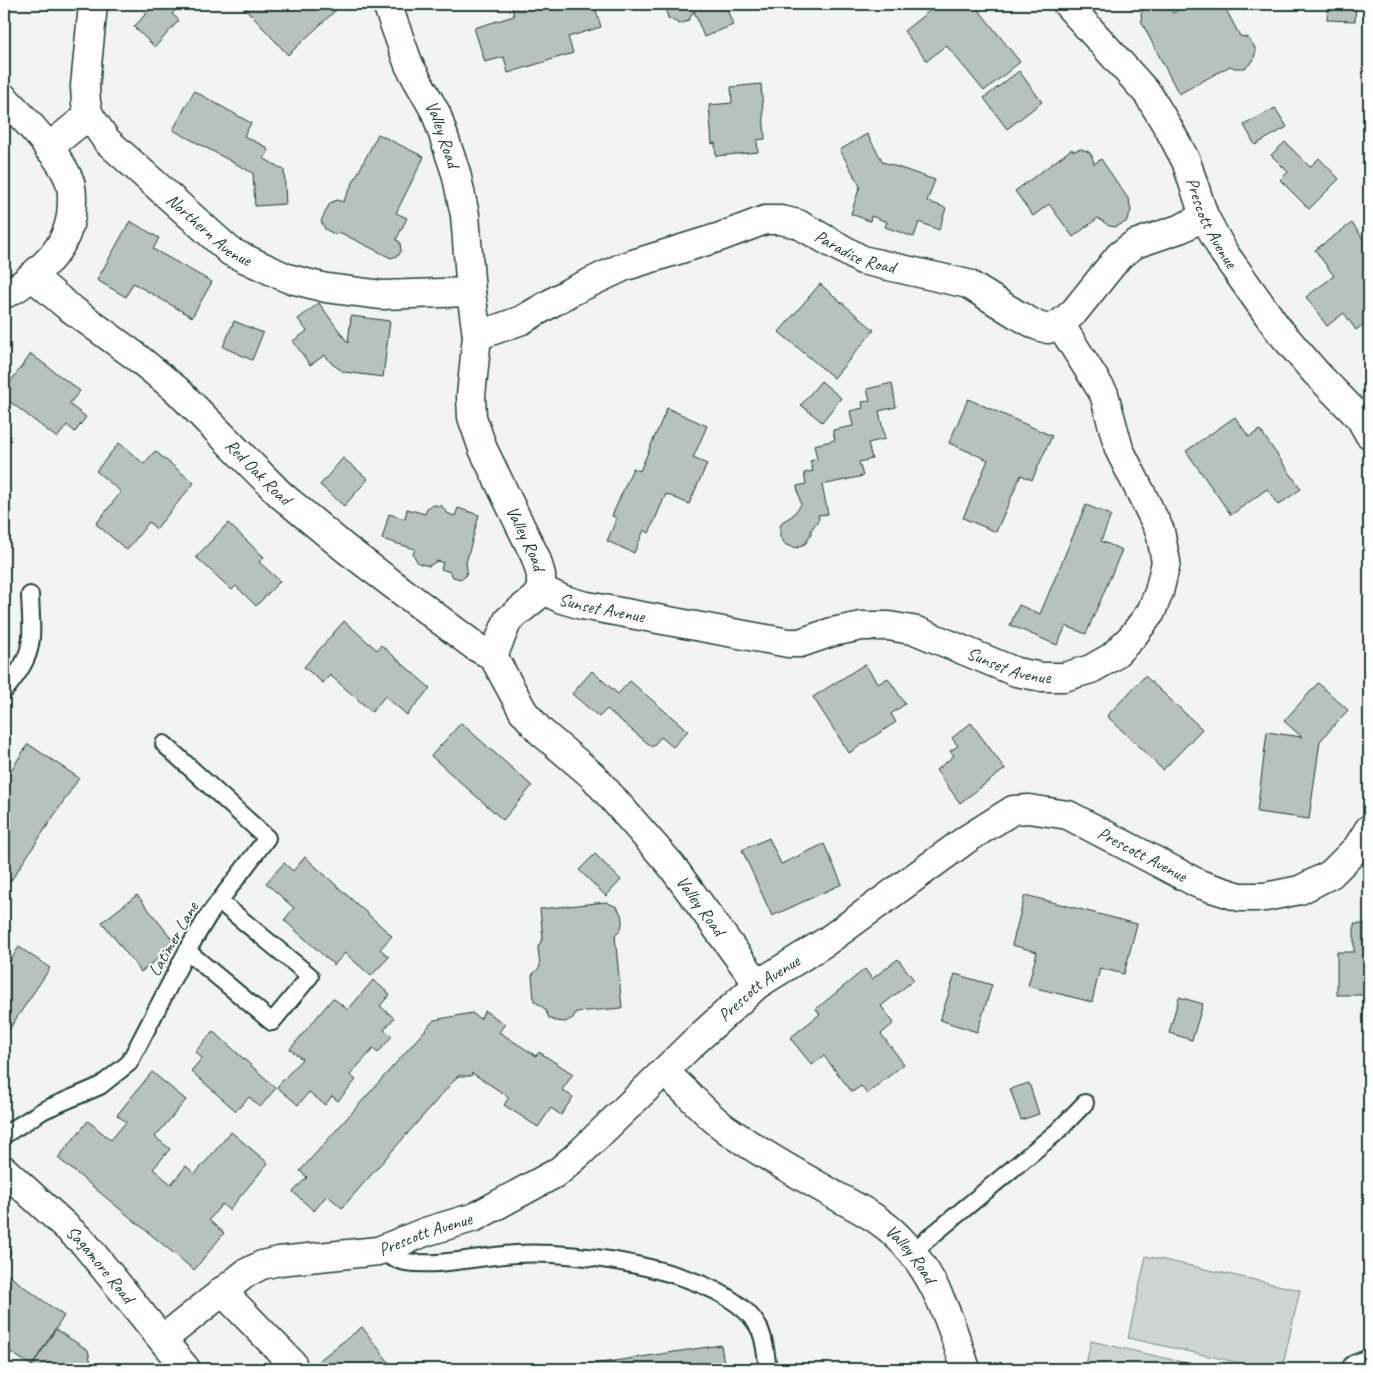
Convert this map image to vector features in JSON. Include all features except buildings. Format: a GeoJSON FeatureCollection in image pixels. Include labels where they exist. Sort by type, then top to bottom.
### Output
{"type":"FeatureCollection","features":[{"type":"Feature","properties":{"kind":"street","name":"Northern Avenue"},"geometry":{"type":"LineString","coordinates":[[92,4],[85,86],[89,115],[107,141],[231,252],[287,278],[326,288],[382,295],[471,292]]}},
{"type":"Feature","properties":{"kind":"street","name":"Valley Road"},"geometry":{"type":"LineString","coordinates":[[387,4],[410,65],[436,113],[456,172],[465,215],[471,292],[477,336],[471,396],[472,417],[483,449],[536,558],[541,575],[541,589],[534,598],[508,620],[493,656],[523,711],[540,731],[593,776],[665,859],[758,984]]}},
{"type":"Feature","properties":{"kind":"street","name":"Prescott Avenue"},"geometry":{"type":"LineString","coordinates":[[1078,7],[1152,101],[1186,161],[1204,216],[1224,254],[1278,329],[1316,373],[1360,418],[1369,434]]}},
{"type":"Feature","properties":{"kind":"street"},"geometry":{"type":"LineString","coordinates":[[4,98],[63,166],[71,184],[73,200],[69,230],[53,256],[32,276],[10,292],[4,294]]}},
{"type":"Feature","properties":{"kind":"street"},"geometry":{"type":"LineString","coordinates":[[48,148],[89,115]]}},
{"type":"Feature","properties":{"kind":"street"},"geometry":{"type":"LineString","coordinates":[[1060,324],[1074,312],[1118,256],[1135,244],[1182,228],[1204,216]]}},
{"type":"Feature","properties":{"kind":"street","name":"Paradise Road"},"geometry":{"type":"LineString","coordinates":[[477,336],[522,320],[570,292],[623,267],[720,237],[765,220],[780,220],[798,224],[862,260],[968,284],[1038,326],[1048,328],[1060,324]]}},
{"type":"Feature","properties":{"kind":"street","name":"Red Oak Road"},"geometry":{"type":"LineString","coordinates":[[32,276],[66,305],[134,355],[177,390],[281,495],[346,550],[476,647],[493,656]]}},
{"type":"Feature","properties":{"kind":"street","name":"Sunset Avenue"},"geometry":{"type":"LineString","coordinates":[[541,589],[562,599],[582,605],[788,643],[800,643],[832,632],[862,626],[889,626],[918,631],[1016,672],[1042,677],[1064,677],[1091,668],[1112,657],[1132,637],[1151,612],[1159,592],[1166,562],[1160,531],[1119,449],[1104,394],[1060,324]]}},
{"type":"Feature","properties":{"kind":"street","name":"Prescott Avenue"},"geometry":{"type":"LineString","coordinates":[[163,1339],[246,1272],[262,1265],[279,1261],[378,1251],[425,1232],[475,1217],[558,1172],[758,984],[827,941],[967,838],[1013,810],[1029,808],[1068,815],[1199,884],[1240,897],[1265,897],[1300,890],[1331,874],[1357,848],[1369,829]]}},
{"type":"Feature","properties":{"kind":"street","name":"Valley Road"},"geometry":{"type":"LineString","coordinates":[[664,1072],[681,1085],[726,1130],[758,1151],[877,1219],[899,1238],[913,1254],[934,1287],[950,1322],[966,1369]]}},
{"type":"Feature","properties":{"kind":"street","name":"Sagamore Road"},"geometry":{"type":"LineString","coordinates":[[4,1170],[84,1243],[186,1369]]}},
{"type":"Feature","properties":{"kind":"street"},"geometry":{"type":"LineString","coordinates":[[222,1292],[292,1363]]}},
{"type":"Feature","properties":{"kind":"street"},"geometry":{"type":"LineString","coordinates":[[1356,1369],[1369,1364]]}},
{"type":"Feature","properties":{"kind":"lane"},"geometry":{"type":"LineString","coordinates":[[4,691],[17,675],[28,656],[32,640],[30,595]]}},
{"type":"Feature","properties":{"kind":"lane","name":"Latimer Lane"},"geometry":{"type":"LineString","coordinates":[[4,1135],[44,1110],[100,1086],[129,1063],[187,951],[219,901],[267,838],[164,744]]}},
{"type":"Feature","properties":{"kind":"lane"},"geometry":{"type":"LineString","coordinates":[[187,951],[272,1022],[310,976],[219,901]]}},
{"type":"Feature","properties":{"kind":"lane"},"geometry":{"type":"LineString","coordinates":[[913,1254],[924,1242],[1058,1131],[1085,1102]]}},
{"type":"Feature","properties":{"kind":"lane"},"geometry":{"type":"LineString","coordinates":[[378,1251],[404,1262],[431,1263],[518,1254],[574,1255],[624,1262],[668,1273],[733,1300],[748,1313],[760,1329],[768,1369]]}},
{"type":"Feature","properties":{"kind":"shaded area"},"geometry":{"type":"Polygon","coordinates":[[[1146,1256],[1300,1290],[1282,1369],[1267,1369],[1128,1338],[1146,1256]]]}},
{"type":"Feature","properties":{"kind":"shaded area"},"geometry":{"type":"Polygon","coordinates":[[[1091,1341],[1212,1369],[1085,1369],[1091,1341]]]}}]}
